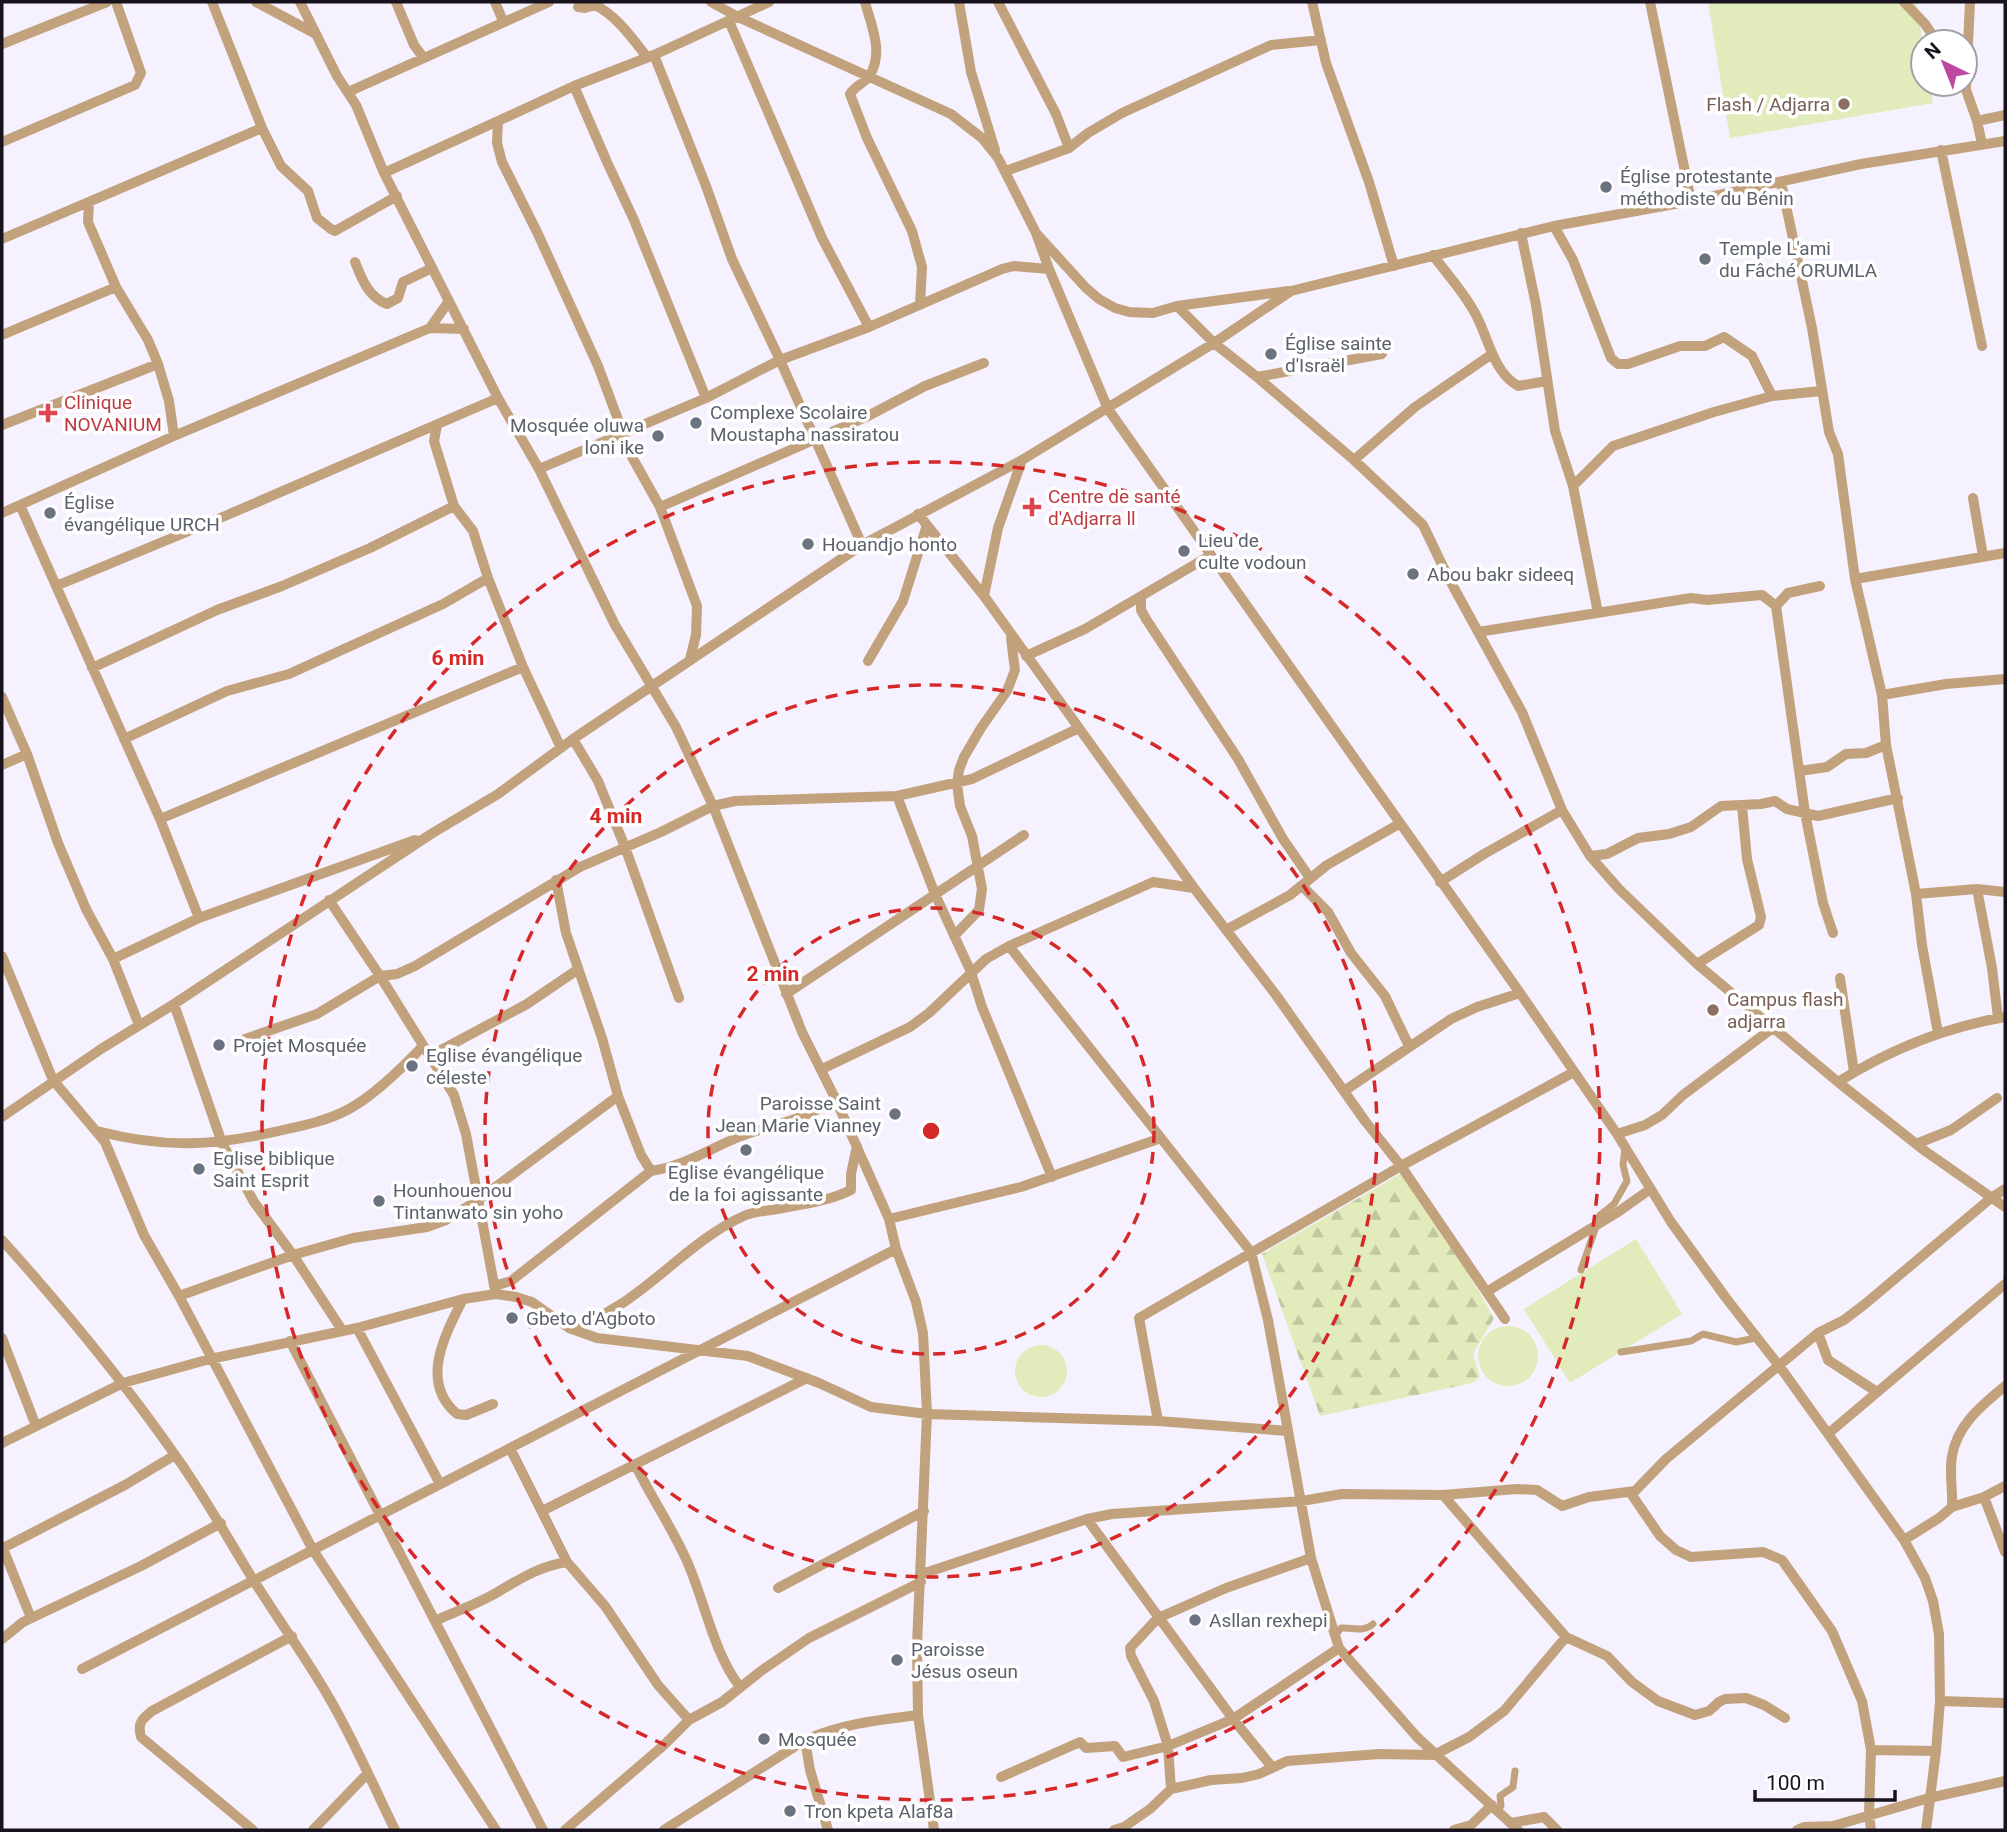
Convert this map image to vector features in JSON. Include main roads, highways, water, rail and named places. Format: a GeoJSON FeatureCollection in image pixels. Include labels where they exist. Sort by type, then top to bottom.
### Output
{"type":"FeatureCollection","features":[{"type":"Feature","properties":{"kind":"place","name":"Flash / Adjarra"},"geometry":{"type":"Point","coordinates":[1844,104]}},
{"type":"Feature","properties":{"kind":"place","name":"Église protestante méthodiste du Bénin"},"geometry":{"type":"Point","coordinates":[1606,187]}},
{"type":"Feature","properties":{"kind":"place","name":"Temple L'ami du Fâché ORUMLA"},"geometry":{"type":"Point","coordinates":[1705,259]}},
{"type":"Feature","properties":{"kind":"place","name":"Église sainte d'Israël"},"geometry":{"type":"Point","coordinates":[1271,354]}},
{"type":"Feature","properties":{"kind":"place","name":"Clinique NOVANIUM"},"geometry":{"type":"Point","coordinates":[48,413]}},
{"type":"Feature","properties":{"kind":"place","name":"Complexe Scolaire Moustapha nassiratou"},"geometry":{"type":"Point","coordinates":[696,423]}},
{"type":"Feature","properties":{"kind":"place","name":"Mosquée oluwa loni ike"},"geometry":{"type":"Point","coordinates":[658,436]}},
{"type":"Feature","properties":{"kind":"place","name":"Centre de santé d'Adjarra ll"},"geometry":{"type":"Point","coordinates":[1032,507]}},
{"type":"Feature","properties":{"kind":"place","name":"Église évangélique URCH"},"geometry":{"type":"Point","coordinates":[50,513]}},
{"type":"Feature","properties":{"kind":"place","name":"Houandjo honto"},"geometry":{"type":"Point","coordinates":[808,544]}},
{"type":"Feature","properties":{"kind":"place","name":"Lieu de culte vodoun"},"geometry":{"type":"Point","coordinates":[1184,551]}},
{"type":"Feature","properties":{"kind":"place","name":"Abou bakr sideeq"},"geometry":{"type":"Point","coordinates":[1413,574]}},
{"type":"Feature","properties":{"kind":"place","name":"Campus flash adjarra"},"geometry":{"type":"Point","coordinates":[1713,1010]}},
{"type":"Feature","properties":{"kind":"place","name":"Projet Mosquée"},"geometry":{"type":"Point","coordinates":[219,1045]}},
{"type":"Feature","properties":{"kind":"place","name":"Eglise évangélique céleste"},"geometry":{"type":"Point","coordinates":[412,1066]}},
{"type":"Feature","properties":{"kind":"place","name":"Paroisse Saint Jean Marie Vianney"},"geometry":{"type":"Point","coordinates":[895,1114]}},
{"type":"Feature","properties":{"kind":"place","name":"Eglise évangélique de la foi agissante"},"geometry":{"type":"Point","coordinates":[746,1150]}},
{"type":"Feature","properties":{"kind":"place","name":"Eglise biblique Saint Esprit"},"geometry":{"type":"Point","coordinates":[199,1169]}},
{"type":"Feature","properties":{"kind":"place","name":"Hounhouenou Tintanwato sin yoho"},"geometry":{"type":"Point","coordinates":[379,1201]}},
{"type":"Feature","properties":{"kind":"place","name":"Gbeto d'Agboto"},"geometry":{"type":"Point","coordinates":[512,1318]}},
{"type":"Feature","properties":{"kind":"place","name":"Asllan rexhepi"},"geometry":{"type":"Point","coordinates":[1195,1620]}},
{"type":"Feature","properties":{"kind":"place","name":"Paroisse Jésus oseun"},"geometry":{"type":"Point","coordinates":[897,1660]}},
{"type":"Feature","properties":{"kind":"place","name":"Mosquée"},"geometry":{"type":"Point","coordinates":[764,1739]}},
{"type":"Feature","properties":{"kind":"place","name":"Tron kpeta Alaf8a"},"geometry":{"type":"Point","coordinates":[790,1811]}}]}
